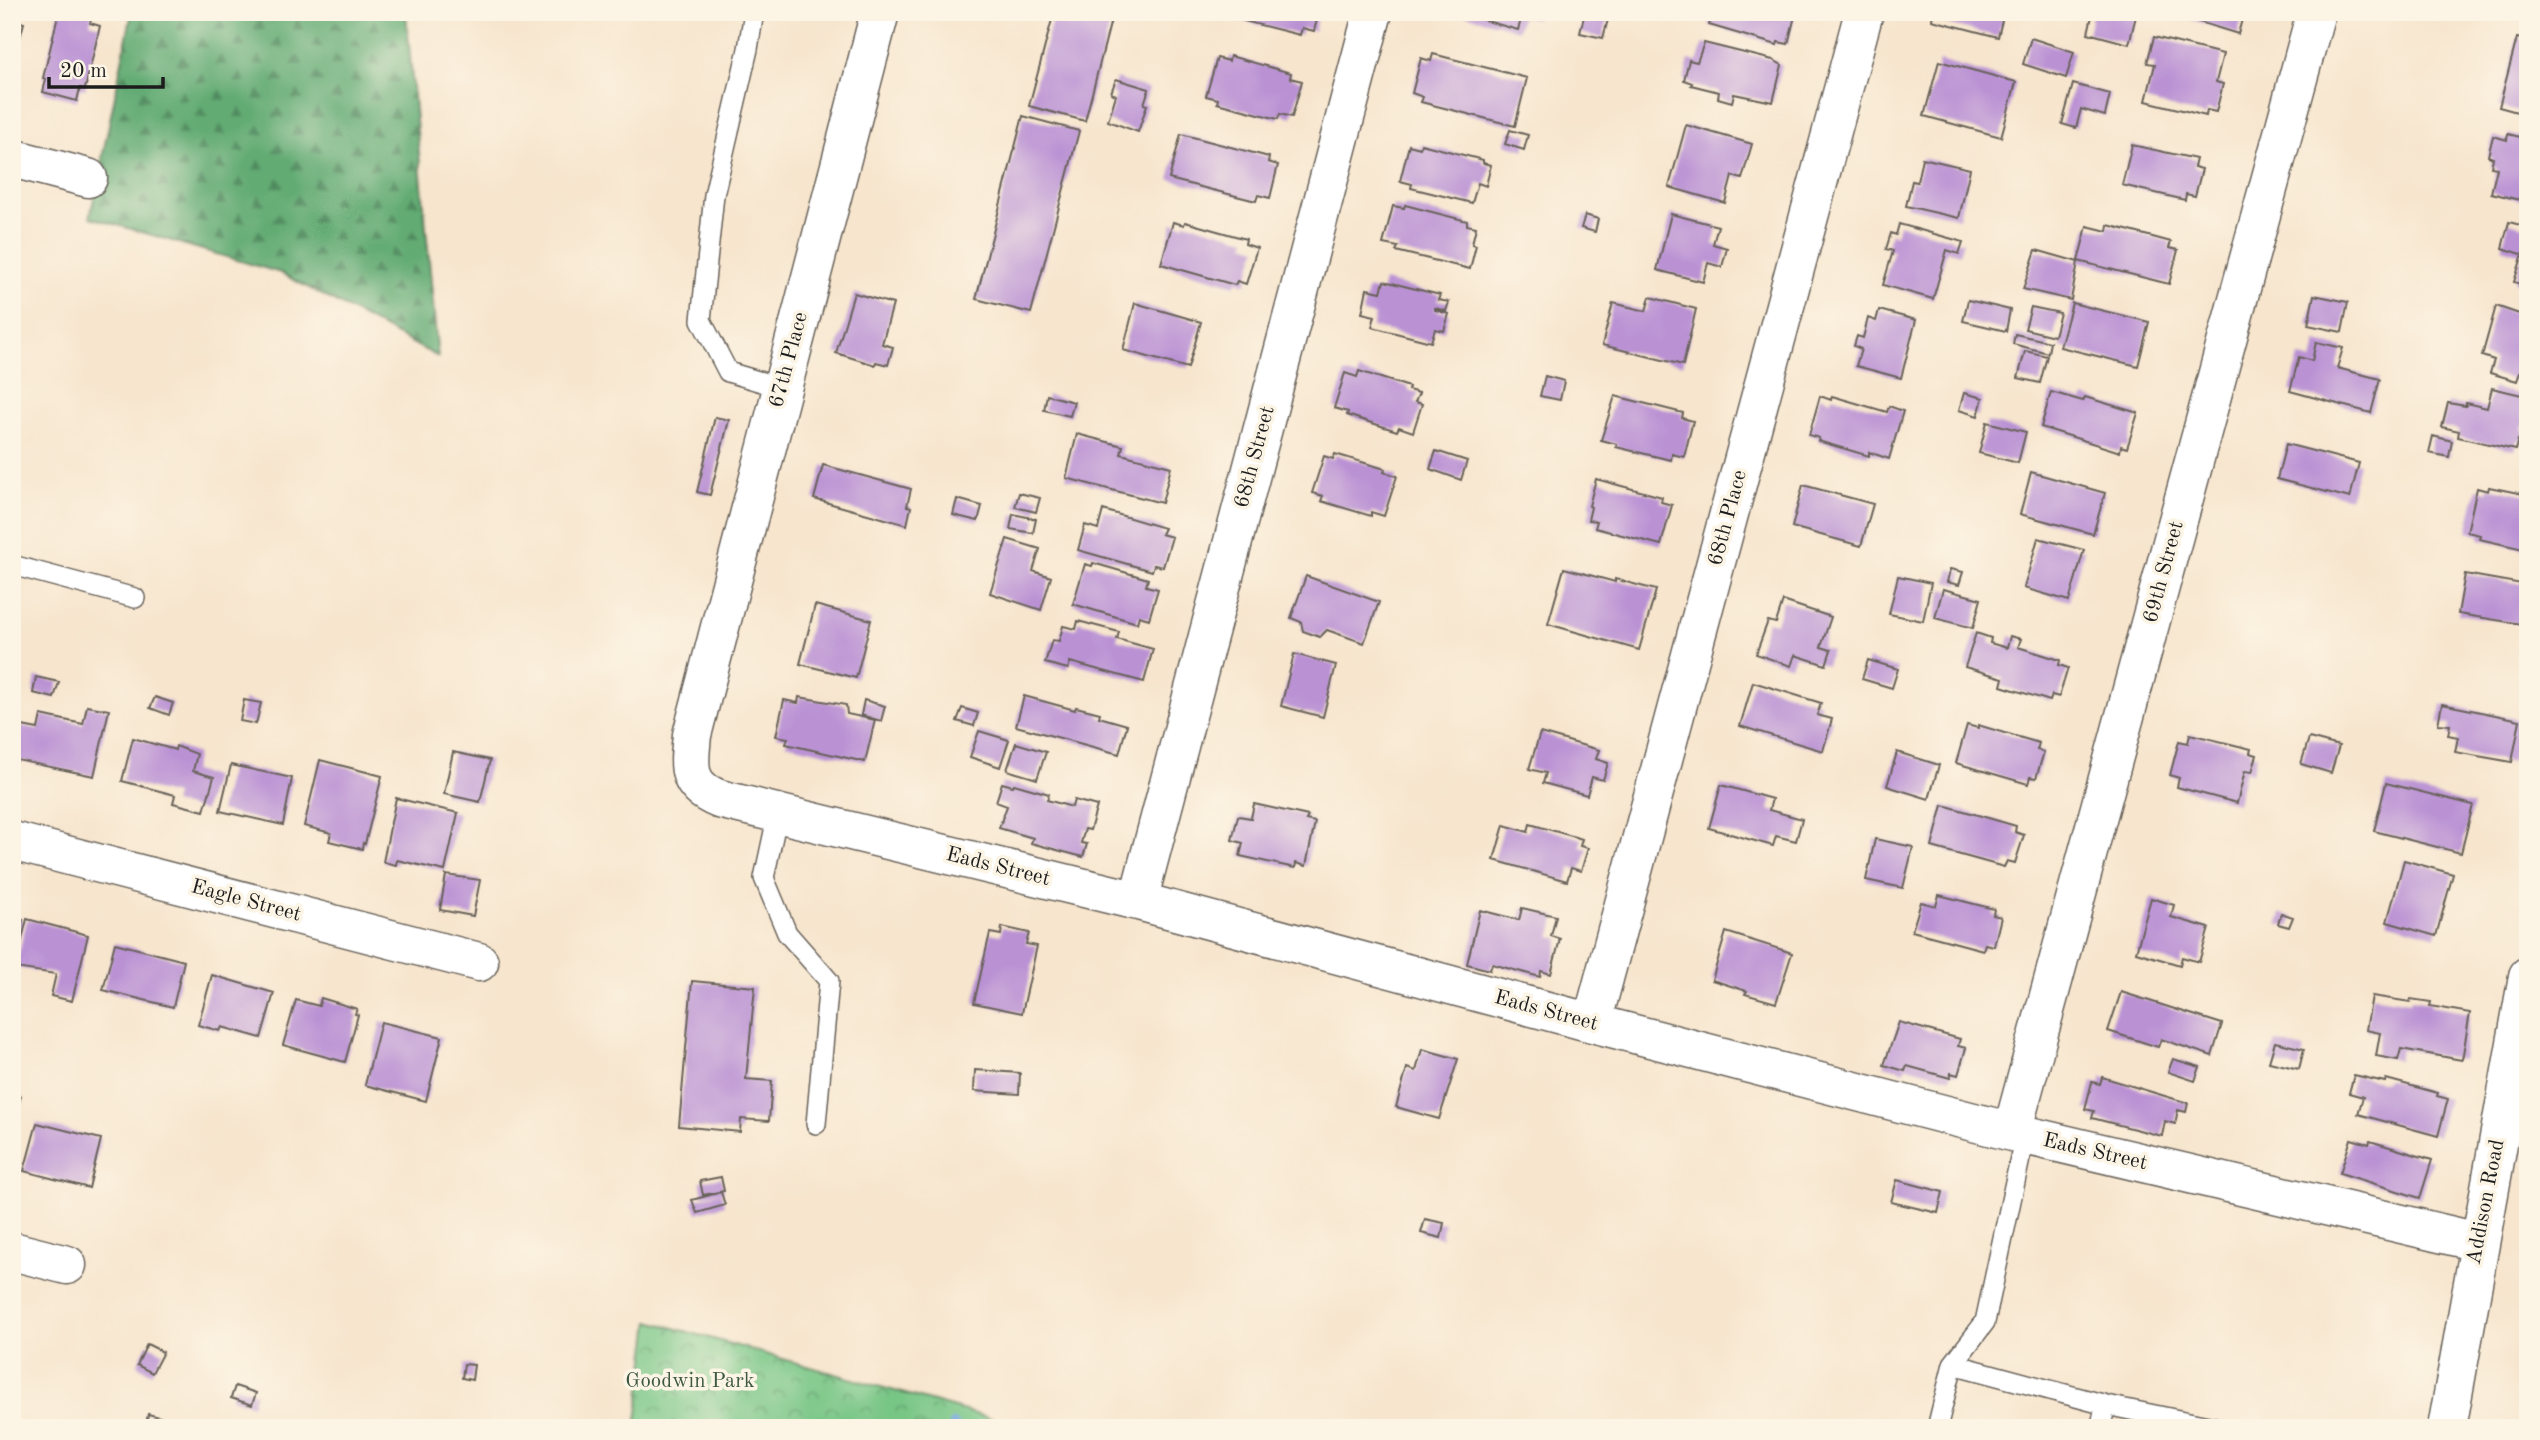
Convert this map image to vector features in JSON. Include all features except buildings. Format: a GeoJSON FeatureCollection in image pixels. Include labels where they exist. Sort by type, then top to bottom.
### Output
{"type":"FeatureCollection","features":[{"type":"Feature","properties":{"kind":"street","name":"67th Place"},"geometry":{"type":"LineString","coordinates":[[699,708],[880,12]]}},
{"type":"Feature","properties":{"kind":"street","name":"68th Street"},"geometry":{"type":"LineString","coordinates":[[1138,901],[1373,12]]}},
{"type":"Feature","properties":{"kind":"street","name":"68th Place"},"geometry":{"type":"LineString","coordinates":[[1592,1023],[1864,12]]}},
{"type":"Feature","properties":{"kind":"street","name":"69th Street"},"geometry":{"type":"LineString","coordinates":[[2019,1134],[2316,12]]}},
{"type":"Feature","properties":{"kind":"street"},"geometry":{"type":"LineString","coordinates":[[12,158],[88,178]]}},
{"type":"Feature","properties":{"kind":"street","name":"Eads Street"},"geometry":{"type":"LineString","coordinates":[[699,708],[692,735],[690,771],[694,781],[708,795],[1138,901],[2019,1134],[2479,1242]]}},
{"type":"Feature","properties":{"kind":"street","name":"Eagle Street"},"geometry":{"type":"LineString","coordinates":[[12,841],[479,962]]}},
{"type":"Feature","properties":{"kind":"street","name":"Addison Road"},"geometry":{"type":"LineString","coordinates":[[2447,1428],[2528,976]]}},
{"type":"Feature","properties":{"kind":"street"},"geometry":{"type":"LineString","coordinates":[[12,1251],[67,1265]]}},
{"type":"Feature","properties":{"kind":"lane"},"geometry":{"type":"LineString","coordinates":[[754,12],[714,195],[701,320],[728,372],[782,388]]}},
{"type":"Feature","properties":{"kind":"lane"},"geometry":{"type":"LineString","coordinates":[[12,565],[135,598]]}},
{"type":"Feature","properties":{"kind":"lane"},"geometry":{"type":"LineString","coordinates":[[778,813],[764,877],[787,933],[829,981],[816,1124]]}},
{"type":"Feature","properties":{"kind":"lane"},"geometry":{"type":"LineString","coordinates":[[1937,1428],[1953,1364],[1984,1322],[2019,1134]]}},
{"type":"Feature","properties":{"kind":"lane"},"geometry":{"type":"LineString","coordinates":[[1953,1364],[2106,1405],[2218,1428]]}},
{"type":"Feature","properties":{"kind":"lane"},"geometry":{"type":"LineString","coordinates":[[2100,1428],[2106,1405]]}},
{"type":"Feature","properties":{"kind":"green space"},"geometry":{"type":"Polygon","coordinates":[[[132,12],[406,12],[438,357],[281,273],[90,217],[132,12]]]}},
{"type":"Feature","properties":{"kind":"green space","name":"Goodwin Park"},"geometry":{"type":"Polygon","coordinates":[[[650,1321],[1000,1421],[1023,1428],[636,1428],[650,1321]]]}}]}
